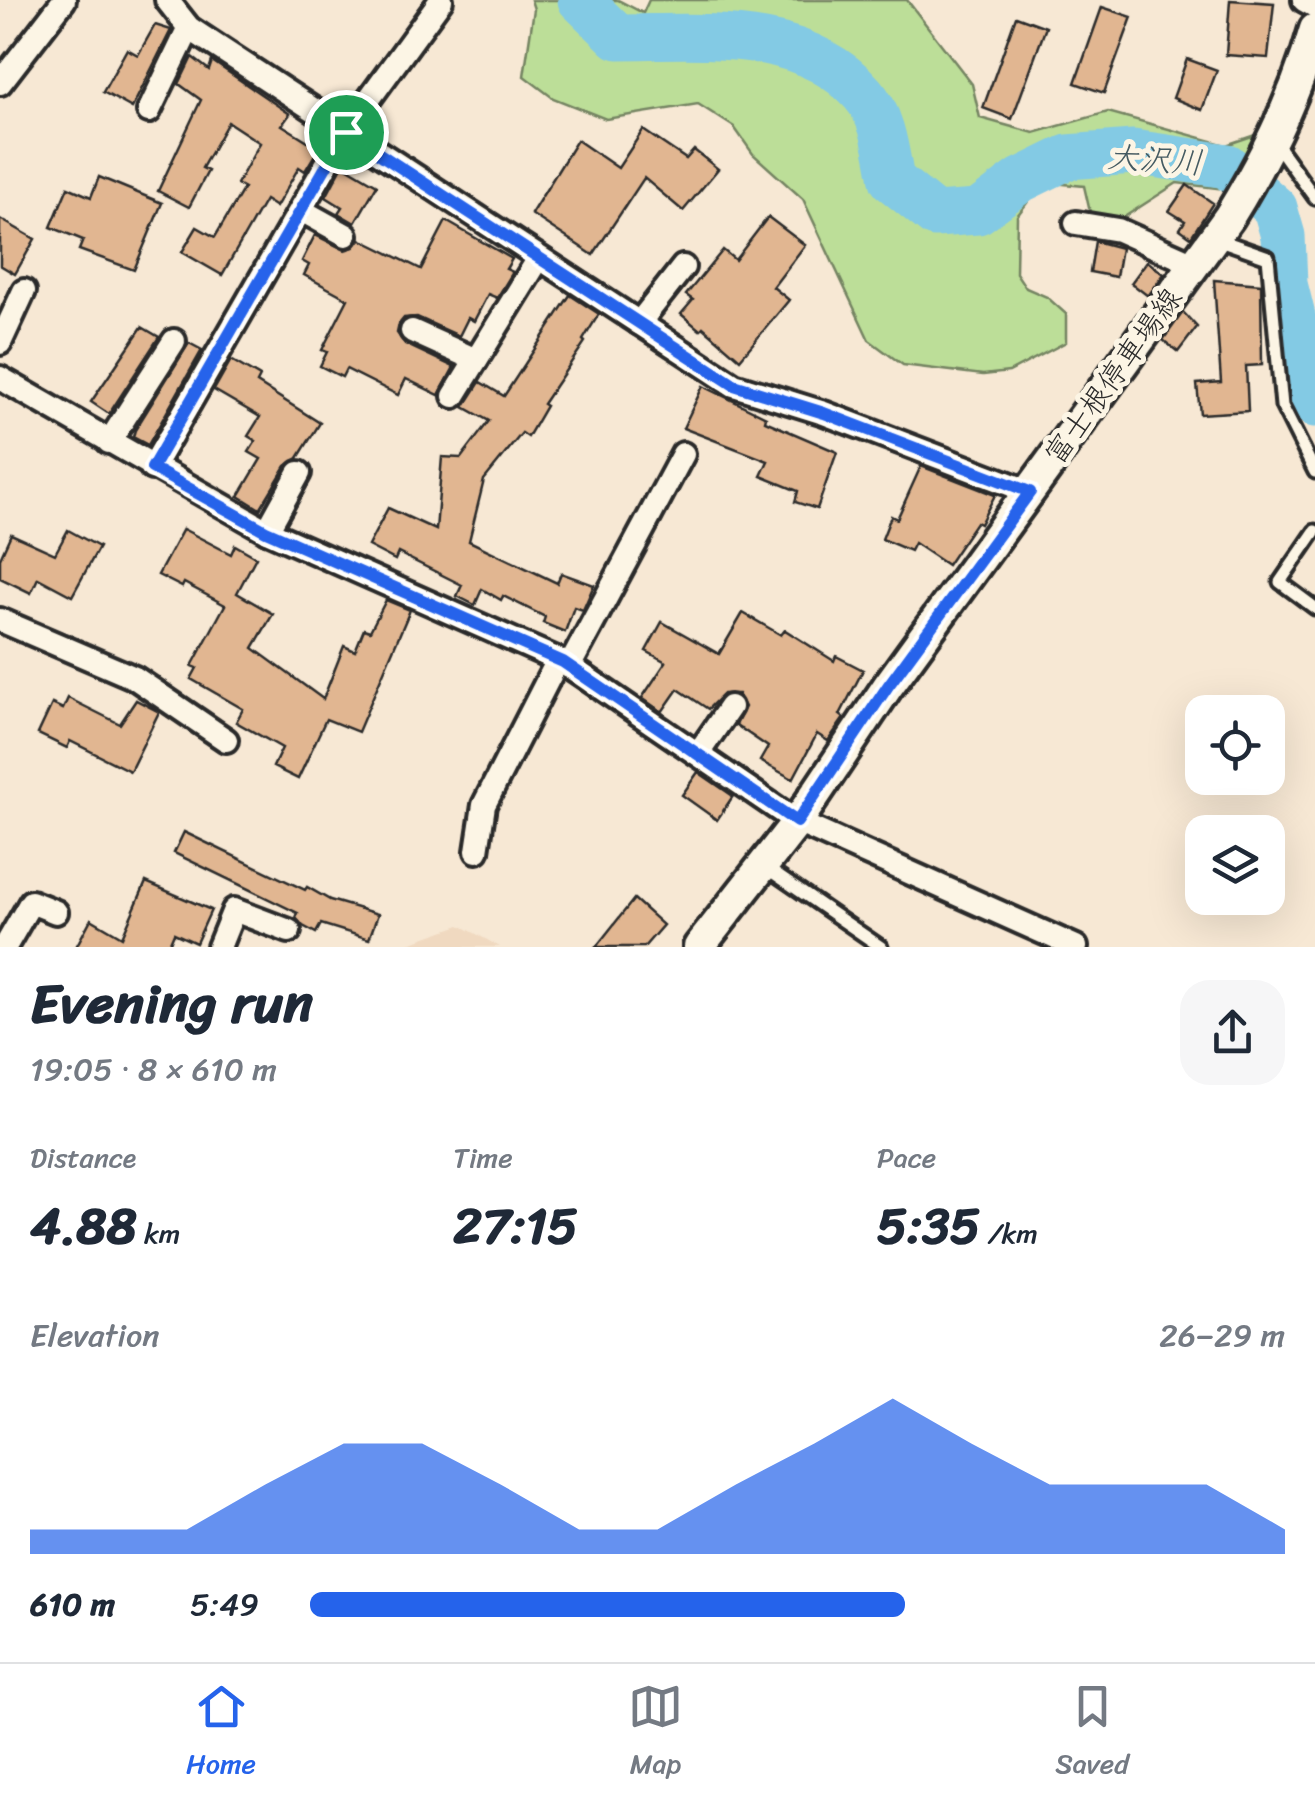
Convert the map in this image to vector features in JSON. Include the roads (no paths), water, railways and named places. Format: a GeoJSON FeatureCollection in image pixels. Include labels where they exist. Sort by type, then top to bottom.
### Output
{"type":"FeatureCollection","features":[{"type":"Feature","properties":{"kind":"main road","name":"富士根停車場線"},"geometry":{"type":"LineString","coordinates":[[700,947],[797,822],[888,686],[1221,227],[1258,170],[1309,76],[1315,29]]}},
{"type":"Feature","properties":{"kind":"street"},"geometry":{"type":"LineString","coordinates":[[0,83],[64,0]]}},
{"type":"Feature","properties":{"kind":"street"},"geometry":{"type":"LineString","coordinates":[[167,0],[189,28],[734,385],[824,413],[1030,492]]}},
{"type":"Feature","properties":{"kind":"street"},"geometry":{"type":"LineString","coordinates":[[152,468],[346,132],[440,0]]}},
{"type":"Feature","properties":{"kind":"street"},"geometry":{"type":"LineString","coordinates":[[1304,0],[1315,6]]}},
{"type":"Feature","properties":{"kind":"street"},"geometry":{"type":"LineString","coordinates":[[149,111],[189,28]]}},
{"type":"Feature","properties":{"kind":"street"},"geometry":{"type":"LineString","coordinates":[[301,210],[346,236]]}},
{"type":"Feature","properties":{"kind":"street"},"geometry":{"type":"LineString","coordinates":[[1076,222],[1118,230],[1194,264]]}},
{"type":"Feature","properties":{"kind":"street"},"geometry":{"type":"LineString","coordinates":[[454,396],[539,258]]}},
{"type":"Feature","properties":{"kind":"street"},"geometry":{"type":"LineString","coordinates":[[638,323],[683,266]]}},
{"type":"Feature","properties":{"kind":"street"},"geometry":{"type":"LineString","coordinates":[[0,343],[24,292]]}},
{"type":"Feature","properties":{"kind":"street"},"geometry":{"type":"LineString","coordinates":[[412,331],[476,360]]}},
{"type":"Feature","properties":{"kind":"street"},"geometry":{"type":"LineString","coordinates":[[108,442],[174,342]]}},
{"type":"Feature","properties":{"kind":"street"},"geometry":{"type":"LineString","coordinates":[[0,378],[266,531],[564,663],[797,822],[1076,947]]}},
{"type":"Feature","properties":{"kind":"street"},"geometry":{"type":"LineString","coordinates":[[477,851],[484,805],[683,454]]}},
{"type":"Feature","properties":{"kind":"street"},"geometry":{"type":"LineString","coordinates":[[266,531],[298,473]]}},
{"type":"Feature","properties":{"kind":"street"},"geometry":{"type":"LineString","coordinates":[[0,620],[135,678],[226,740]]}},
{"type":"Feature","properties":{"kind":"street"},"geometry":{"type":"LineString","coordinates":[[699,752],[730,707]]}},
{"type":"Feature","properties":{"kind":"street"},"geometry":{"type":"LineString","coordinates":[[5,947],[30,902],[56,912]]}},
{"type":"Feature","properties":{"kind":"street"},"geometry":{"type":"LineString","coordinates":[[219,947],[234,910],[289,931]]}},
{"type":"Feature","properties":{"kind":"lane"},"geometry":{"type":"LineString","coordinates":[[1272,139],[1315,198]]}},
{"type":"Feature","properties":{"kind":"lane"},"geometry":{"type":"LineString","coordinates":[[1221,227],[1268,256],[1282,406],[1315,472]]}},
{"type":"Feature","properties":{"kind":"lane"},"geometry":{"type":"LineString","coordinates":[[1315,532],[1280,582],[1315,608]]}},
{"type":"Feature","properties":{"kind":"lane"},"geometry":{"type":"LineString","coordinates":[[764,866],[881,947]]}},
{"type":"Feature","properties":{"kind":"waterway","name":"大沢川"},"geometry":{"type":"LineString","coordinates":[[580,0],[618,37],[749,40],[811,56],[839,72],[863,94],[875,113],[892,180],[935,215],[978,212],[1021,180],[1068,157],[1133,152],[1227,166],[1275,208],[1283,236],[1285,284],[1315,405]]}}]}
